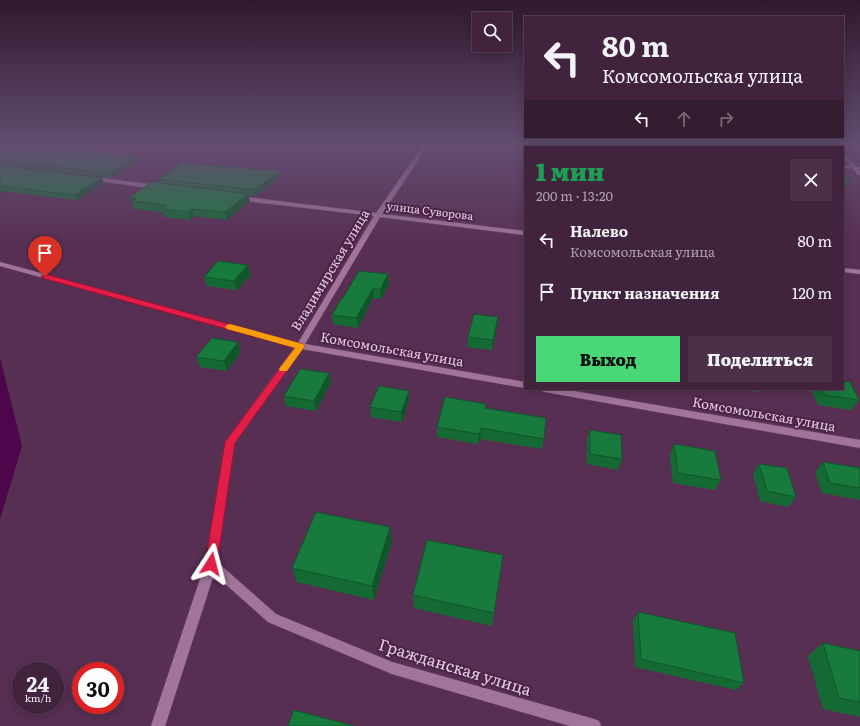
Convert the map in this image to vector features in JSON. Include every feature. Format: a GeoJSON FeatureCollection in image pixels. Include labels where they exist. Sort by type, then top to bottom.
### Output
{"type":"FeatureCollection","features":[{"type":"Feature","properties":{"kind":"street"},"geometry":{"type":"LineString","coordinates":[[87,178],[165,188]]}},
{"type":"Feature","properties":{"kind":"street","name":"Владимирская улица"},"geometry":{"type":"LineString","coordinates":[[158,726],[211,564],[230,442],[300,346],[378,215],[404,178]]}},
{"type":"Feature","properties":{"kind":"street","name":"улица Суворова"},"geometry":{"type":"LineString","coordinates":[[228,196],[524,233]]}},
{"type":"Feature","properties":{"kind":"street","name":"Комсомольская улица"},"geometry":{"type":"LineString","coordinates":[[0,264],[300,346],[524,386]]}},
{"type":"Feature","properties":{"kind":"street"},"geometry":{"type":"LineString","coordinates":[[844,270],[860,272]]}},
{"type":"Feature","properties":{"kind":"street","name":"Комсомольская улица"},"geometry":{"type":"LineString","coordinates":[[551,390],[860,444]]}},
{"type":"Feature","properties":{"kind":"street","name":"Гражданская улица"},"geometry":{"type":"LineString","coordinates":[[211,564],[272,618],[392,668],[594,726]]}},
{"type":"Feature","properties":{"kind":"shaded area"},"geometry":{"type":"Polygon","coordinates":[[[0,358],[22,446],[0,519],[0,358]]]}},
{"type":"Feature","properties":{"kind":"building"},"geometry":{"type":"Polygon","coordinates":[[[0,178],[102,178],[74,195],[0,186],[0,178]]]}},
{"type":"Feature","properties":{"kind":"building"},"geometry":{"type":"Polygon","coordinates":[[[161,178],[270,178],[254,190],[159,179],[161,178]]]}},
{"type":"Feature","properties":{"kind":"building"},"geometry":{"type":"Polygon","coordinates":[[[844,178],[847,178],[850,182],[844,182],[844,178]]]}},
{"type":"Feature","properties":{"kind":"building"},"geometry":{"type":"Polygon","coordinates":[[[152,182],[248,194],[225,212],[192,209],[188,212],[161,209],[166,205],[131,201],[136,198],[130,197],[152,182]]]}},
{"type":"Feature","properties":{"kind":"building"},"geometry":{"type":"Polygon","coordinates":[[[218,261],[248,265],[234,281],[204,277],[218,261]]]}},
{"type":"Feature","properties":{"kind":"building"},"geometry":{"type":"Polygon","coordinates":[[[359,271],[388,274],[380,290],[373,288],[356,318],[332,315],[343,298],[359,271]]]}},
{"type":"Feature","properties":{"kind":"building"},"geometry":{"type":"Polygon","coordinates":[[[474,314],[498,317],[493,340],[468,337],[474,314]]]}},
{"type":"Feature","properties":{"kind":"building"},"geometry":{"type":"Polygon","coordinates":[[[212,338],[238,342],[224,361],[196,357],[212,338]]]}},
{"type":"Feature","properties":{"kind":"building"},"geometry":{"type":"Polygon","coordinates":[[[300,369],[329,373],[314,401],[284,396],[300,369]]]}},
{"type":"Feature","properties":{"kind":"building"},"geometry":{"type":"Polygon","coordinates":[[[844,381],[850,382],[859,400],[825,395],[822,390],[844,390],[844,381]]]}},
{"type":"Feature","properties":{"kind":"building"},"geometry":{"type":"Polygon","coordinates":[[[379,386],[409,391],[401,412],[370,407],[379,386]]]}},
{"type":"Feature","properties":{"kind":"building"},"geometry":{"type":"Polygon","coordinates":[[[445,397],[486,404],[485,408],[546,418],[544,439],[481,428],[479,434],[437,427],[445,397]]]}},
{"type":"Feature","properties":{"kind":"building"},"geometry":{"type":"Polygon","coordinates":[[[590,430],[621,435],[622,459],[590,454],[590,430]]]}},
{"type":"Feature","properties":{"kind":"building"},"geometry":{"type":"Polygon","coordinates":[[[674,444],[715,451],[721,480],[678,473],[674,444]]]}},
{"type":"Feature","properties":{"kind":"building"},"geometry":{"type":"Polygon","coordinates":[[[823,462],[860,468],[860,488],[830,483],[823,462]]]}},
{"type":"Feature","properties":{"kind":"building"},"geometry":{"type":"Polygon","coordinates":[[[759,464],[787,468],[796,497],[767,491],[759,464]]]}},
{"type":"Feature","properties":{"kind":"building"},"geometry":{"type":"Polygon","coordinates":[[[316,512],[390,527],[372,586],[292,568],[316,512]]]}},
{"type":"Feature","properties":{"kind":"building"},"geometry":{"type":"Polygon","coordinates":[[[427,540],[503,555],[494,613],[413,595],[427,540]]]}},
{"type":"Feature","properties":{"kind":"building"},"geometry":{"type":"Polygon","coordinates":[[[638,612],[735,633],[744,683],[641,659],[638,612]]]}},
{"type":"Feature","properties":{"kind":"building"},"geometry":{"type":"Polygon","coordinates":[[[823,643],[860,651],[860,702],[839,698],[823,643]]]}},
{"type":"Feature","properties":{"kind":"building"},"geometry":{"type":"Polygon","coordinates":[[[294,710],[354,726],[288,726],[294,710]]]}},
{"type":"Feature","properties":{"kind":"slow traffic"},"geometry":{"type":"LineString","coordinates":[[230,327],[300,346],[284,369]]}},
{"type":"Feature","properties":{"kind":"route"},"geometry":{"type":"LineString","coordinates":[[45,277],[300,346],[230,442],[211,564]]}}]}
